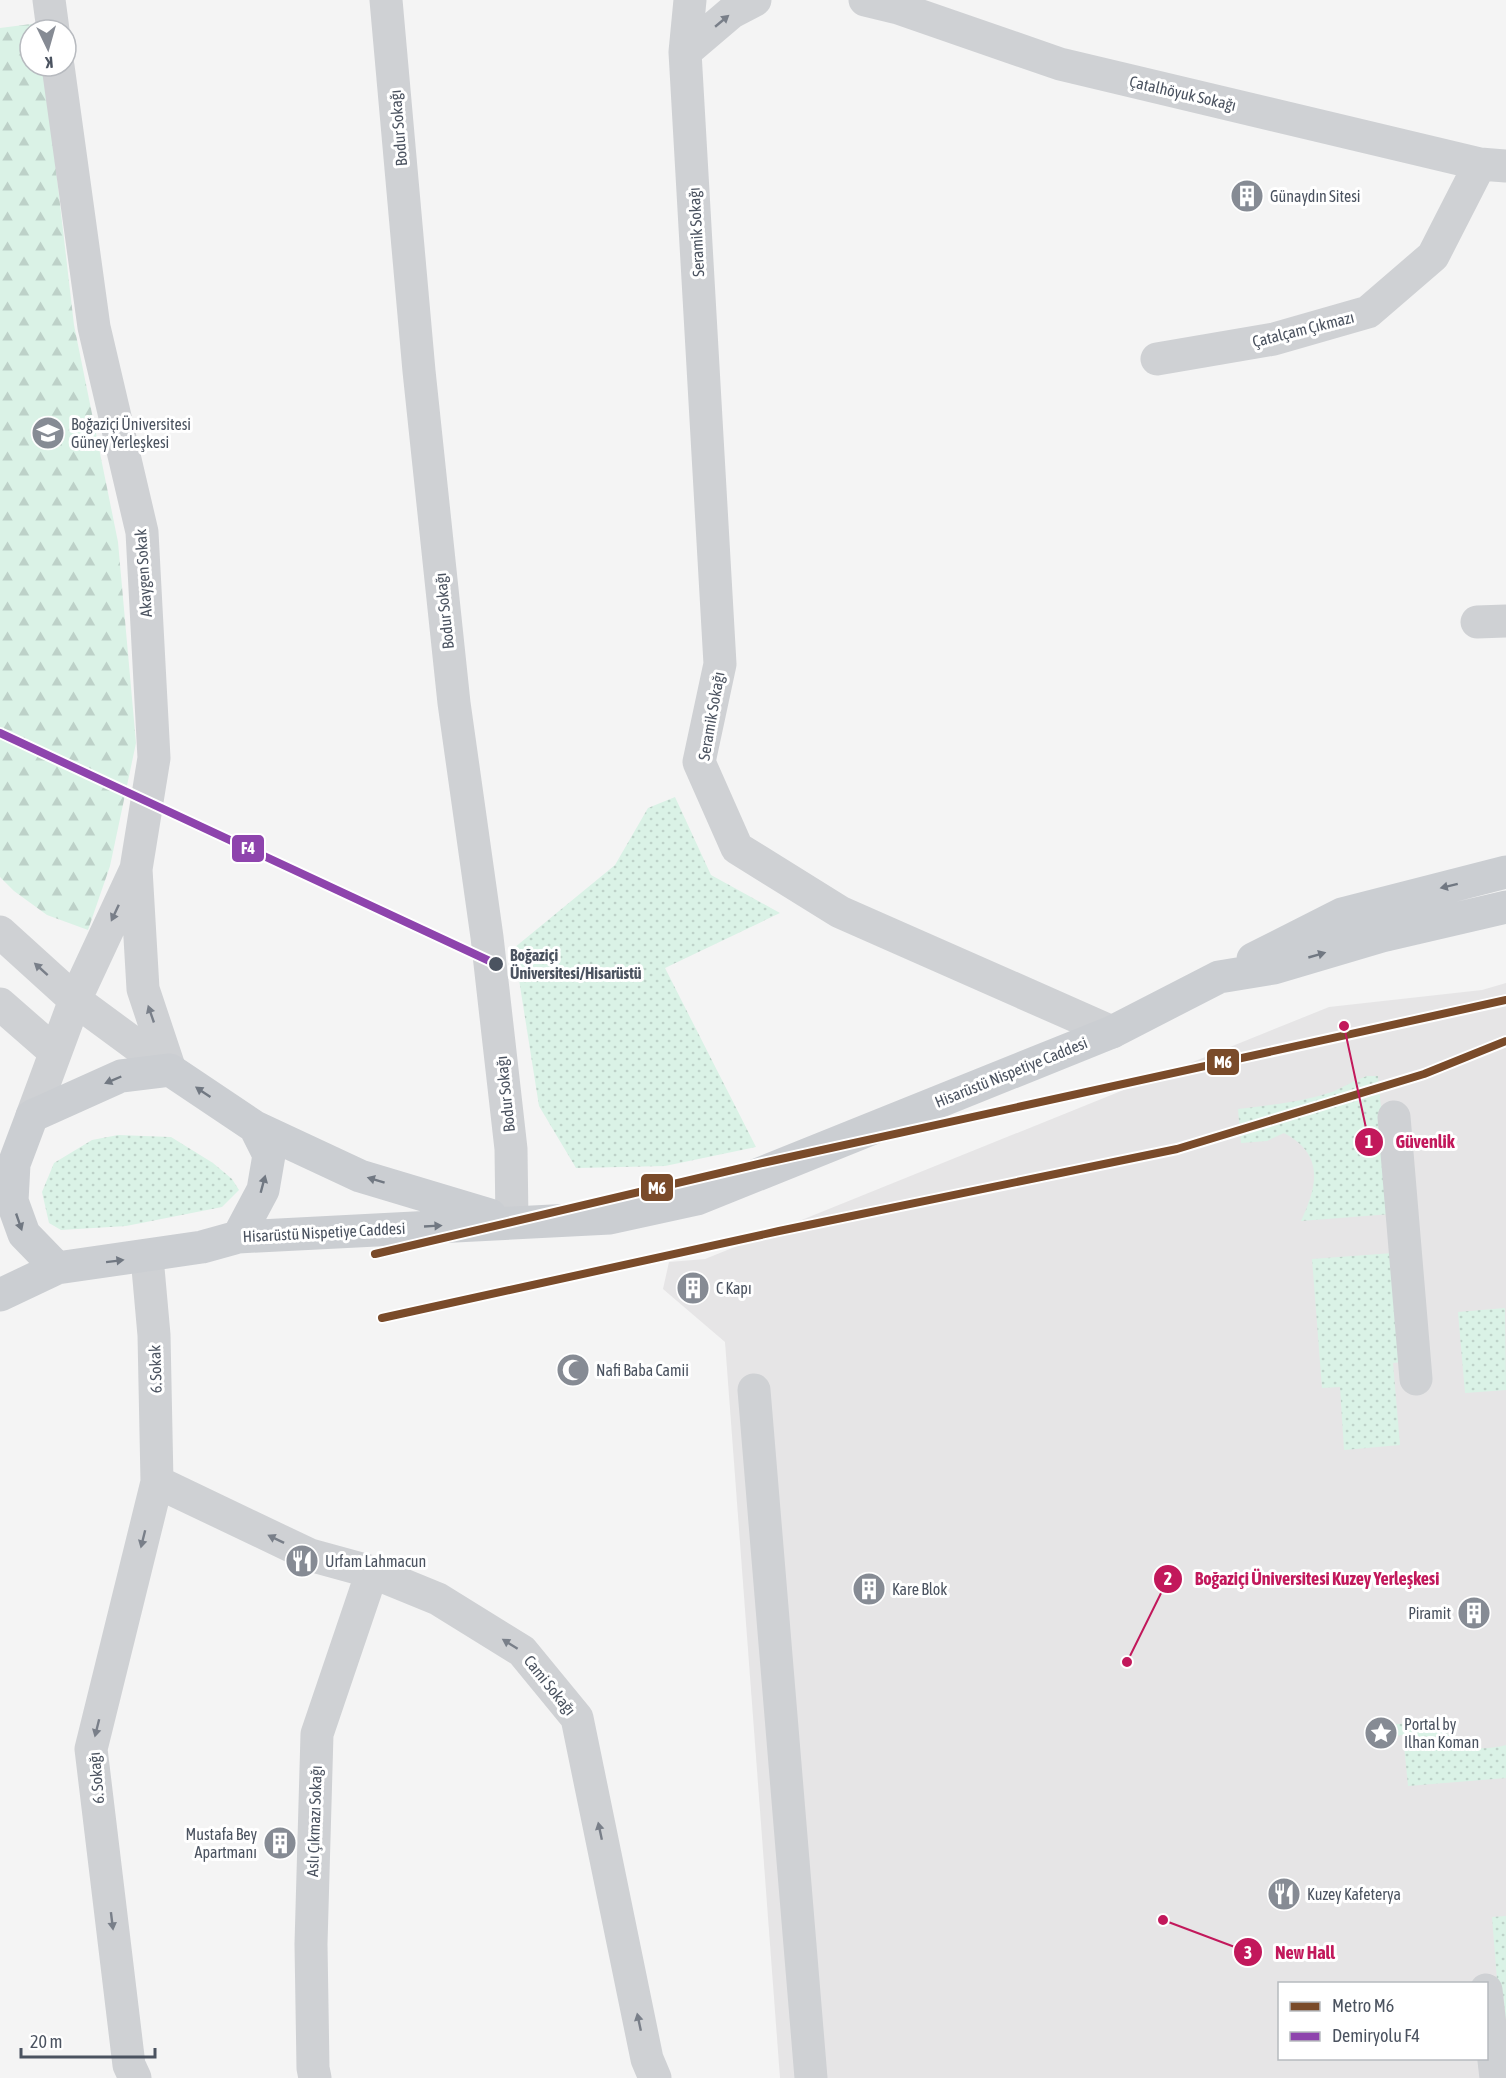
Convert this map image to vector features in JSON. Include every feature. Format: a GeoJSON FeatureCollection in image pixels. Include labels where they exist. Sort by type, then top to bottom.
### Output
{"type":"FeatureCollection","features":[{"type":"Feature","properties":{"kind":"main road"},"geometry":{"type":"LineString","coordinates":[[1219,976],[1342,914],[1506,872]]}},
{"type":"Feature","properties":{"kind":"main road","name":"Hisarüstü Nispetiye Caddesi"},"geometry":{"type":"LineString","coordinates":[[0,1295],[57,1268],[147,1257],[202,1247],[238,1237],[610,1218],[697,1199],[1112,1032],[1219,976],[1274,968],[1382,936],[1506,907]]}},
{"type":"Feature","properties":{"kind":"main road","name":"Hisarüstü Nispetiye Caddesi"},"geometry":{"type":"LineString","coordinates":[[170,1070],[255,1127],[360,1176],[512,1222]]}},
{"type":"Feature","properties":{"kind":"main road"},"geometry":{"type":"LineString","coordinates":[[57,1268],[24,1234],[12,1201],[7,1172],[32,1116],[121,1076],[170,1070]]}},
{"type":"Feature","properties":{"kind":"main road"},"geometry":{"type":"LineString","coordinates":[[238,1237],[263,1190],[269,1155],[255,1127]]}},
{"type":"Feature","properties":{"kind":"street"},"geometry":{"type":"LineString","coordinates":[[49,0],[51,18]]}},
{"type":"Feature","properties":{"kind":"street","name":"Bodur Sokağı"},"geometry":{"type":"LineString","coordinates":[[386,0],[419,371],[454,703],[487,937],[510,1137],[512,1222]]}},
{"type":"Feature","properties":{"kind":"street","name":"Seramik Sokağı"},"geometry":{"type":"LineString","coordinates":[[690,0],[685,52],[720,664],[699,762],[737,848],[840,912],[1112,1032]]}},
{"type":"Feature","properties":{"kind":"street"},"geometry":{"type":"LineString","coordinates":[[685,52],[732,12],[755,0]]}},
{"type":"Feature","properties":{"kind":"street","name":"Çatalhöyuk Sokağı"},"geometry":{"type":"LineString","coordinates":[[865,0],[898,8],[1060,64],[1493,165]]}},
{"type":"Feature","properties":{"kind":"street","name":"Akaygen Sokak"},"geometry":{"type":"LineString","coordinates":[[60,78],[94,327],[142,532],[154,758],[136,869]]}},
{"type":"Feature","properties":{"kind":"street","name":"Çatalçam Çıkmazı"},"geometry":{"type":"LineString","coordinates":[[1157,359],[1274,339],[1368,312],[1433,256],[1493,165]]}},
{"type":"Feature","properties":{"kind":"street"},"geometry":{"type":"LineString","coordinates":[[32,1116],[75,1000],[136,869]]}},
{"type":"Feature","properties":{"kind":"street"},"geometry":{"type":"LineString","coordinates":[[136,869],[143,989],[170,1070]]}},
{"type":"Feature","properties":{"kind":"street"},"geometry":{"type":"LineString","coordinates":[[0,932],[75,1000],[170,1070]]}},
{"type":"Feature","properties":{"kind":"street"},"geometry":{"type":"LineString","coordinates":[[0,1004],[55,1052]]}},
{"type":"Feature","properties":{"kind":"street"},"geometry":{"type":"LineString","coordinates":[[1394,1117],[1416,1379]]}},
{"type":"Feature","properties":{"kind":"street","name":"6. Sokak"},"geometry":{"type":"LineString","coordinates":[[147,1257],[154,1335],[158,1482]]}},
{"type":"Feature","properties":{"kind":"street"},"geometry":{"type":"LineString","coordinates":[[754,1390],[812,2078]]}},
{"type":"Feature","properties":{"kind":"street","name":"Cami Sokağı"},"geometry":{"type":"LineString","coordinates":[[158,1482],[310,1555],[372,1572],[438,1599],[522,1652],[547,1679],[577,1718],[647,2059],[655,2078]]}},
{"type":"Feature","properties":{"kind":"street","name":"6. Sokağı"},"geometry":{"type":"LineString","coordinates":[[135,2078],[129,2065],[92,1749],[158,1482]]}},
{"type":"Feature","properties":{"kind":"street","name":"Aslı Çıkmazı Sokağı"},"geometry":{"type":"LineString","coordinates":[[315,2078],[311,1944],[317,1734],[372,1572]]}},
{"type":"Feature","properties":{"kind":"street"},"geometry":{"type":"LineString","coordinates":[[1488,2002],[1496,2078]]}},
{"type":"Feature","properties":{"kind":"shaded area"},"geometry":{"type":"Polygon","coordinates":[[[1506,983],[1506,2078],[780,2078],[725,1342],[663,1289],[669,1262],[705,1259],[1329,1007],[1482,990],[1506,983]]]}},
{"type":"Feature","properties":{"kind":"green space","name":"Boğaziçi Üniversitesi Güney Yerleşkesi"},"geometry":{"type":"Polygon","coordinates":[[[18,26],[18,78],[45,78],[74,325],[118,542],[136,743],[110,866],[88,930],[47,915],[14,891],[0,877],[0,28],[18,26]]]}},
{"type":"Feature","properties":{"kind":"green space"},"geometry":{"type":"Polygon","coordinates":[[[675,797],[711,875],[780,913],[665,968],[756,1147],[665,1166],[576,1168],[539,1106],[514,948],[615,865],[648,808],[675,797]]]}},
{"type":"Feature","properties":{"kind":"green space"},"geometry":{"type":"Polygon","coordinates":[[[1367,1076],[1378,1076],[1391,1214],[1301,1221],[1314,1183],[1314,1171],[1306,1151],[1297,1141],[1284,1133],[1267,1141],[1241,1143],[1238,1109],[1286,1103],[1321,1095],[1367,1076]]]}},
{"type":"Feature","properties":{"kind":"green space"},"geometry":{"type":"Polygon","coordinates":[[[118,1135],[171,1137],[213,1163],[232,1179],[239,1190],[222,1207],[126,1226],[61,1230],[49,1223],[42,1192],[54,1163],[92,1140],[118,1135]]]}},
{"type":"Feature","properties":{"kind":"green space"},"geometry":{"type":"Polygon","coordinates":[[[1393,1253],[1402,1362],[1393,1363],[1400,1445],[1344,1450],[1340,1387],[1322,1388],[1312,1259],[1393,1253]]]}},
{"type":"Feature","properties":{"kind":"green space"},"geometry":{"type":"Polygon","coordinates":[[[1505,1308],[1506,1390],[1465,1393],[1458,1312],[1505,1308]]]}},
{"type":"Feature","properties":{"kind":"green space"},"geometry":{"type":"Polygon","coordinates":[[[1431,1720],[1448,1735],[1474,1747],[1506,1745],[1506,1778],[1408,1786],[1403,1735],[1375,1738],[1374,1727],[1431,1720]]]}},
{"type":"Feature","properties":{"kind":"green space"},"geometry":{"type":"Polygon","coordinates":[[[1506,1916],[1506,2057],[1503,2055],[1492,1917],[1506,1916]]]}},
{"type":"Feature","properties":{"kind":"metro line","name":"M6"},"geometry":{"type":"LineString","coordinates":[[375,1254],[767,1162],[1506,1000]]}},
{"type":"Feature","properties":{"kind":"metro line","name":"M6"},"geometry":{"type":"LineString","coordinates":[[382,1318],[779,1231],[1177,1149],[1424,1074],[1506,1041]]}},
{"type":"Feature","properties":{"kind":"rail line","name":"F4"},"geometry":{"type":"LineString","coordinates":[[0,733],[496,964]]}},
{"type":"Feature","properties":{"kind":"place","name":"Günaydın Sitesi"},"geometry":{"type":"Point","coordinates":[1247,196]}},
{"type":"Feature","properties":{"kind":"place","name":"Boğaziçi Üniversitesi Güney Yerleşkesi"},"geometry":{"type":"Point","coordinates":[48,433]}},
{"type":"Feature","properties":{"kind":"place","name":"Boğaziçi Üniversitesi/Hisarüstü"},"geometry":{"type":"Point","coordinates":[496,964]}},
{"type":"Feature","properties":{"kind":"place","name":"Güvenlik"},"geometry":{"type":"Point","coordinates":[1344,1026]}},
{"type":"Feature","properties":{"kind":"place","name":"C Kapı"},"geometry":{"type":"Point","coordinates":[693,1288]}},
{"type":"Feature","properties":{"kind":"place","name":"Nafi Baba Camii"},"geometry":{"type":"Point","coordinates":[573,1370]}},
{"type":"Feature","properties":{"kind":"place","name":"Urfam Lahmacun"},"geometry":{"type":"Point","coordinates":[302,1561]}},
{"type":"Feature","properties":{"kind":"place","name":"Kare Blok"},"geometry":{"type":"Point","coordinates":[869,1589]}},
{"type":"Feature","properties":{"kind":"place","name":"Piramit"},"geometry":{"type":"Point","coordinates":[1474,1613]}},
{"type":"Feature","properties":{"kind":"place","name":"Boğaziçi Üniversitesi Kuzey Yerleşkesi"},"geometry":{"type":"Point","coordinates":[1127,1662]}},
{"type":"Feature","properties":{"kind":"place","name":"Portal by Ilhan Koman"},"geometry":{"type":"Point","coordinates":[1381,1733]}},
{"type":"Feature","properties":{"kind":"place","name":"Mustafa Bey Apartmanı"},"geometry":{"type":"Point","coordinates":[280,1843]}},
{"type":"Feature","properties":{"kind":"place","name":"Kuzey Kafeterya"},"geometry":{"type":"Point","coordinates":[1284,1894]}},
{"type":"Feature","properties":{"kind":"place","name":"New Hall"},"geometry":{"type":"Point","coordinates":[1163,1920]}}]}
